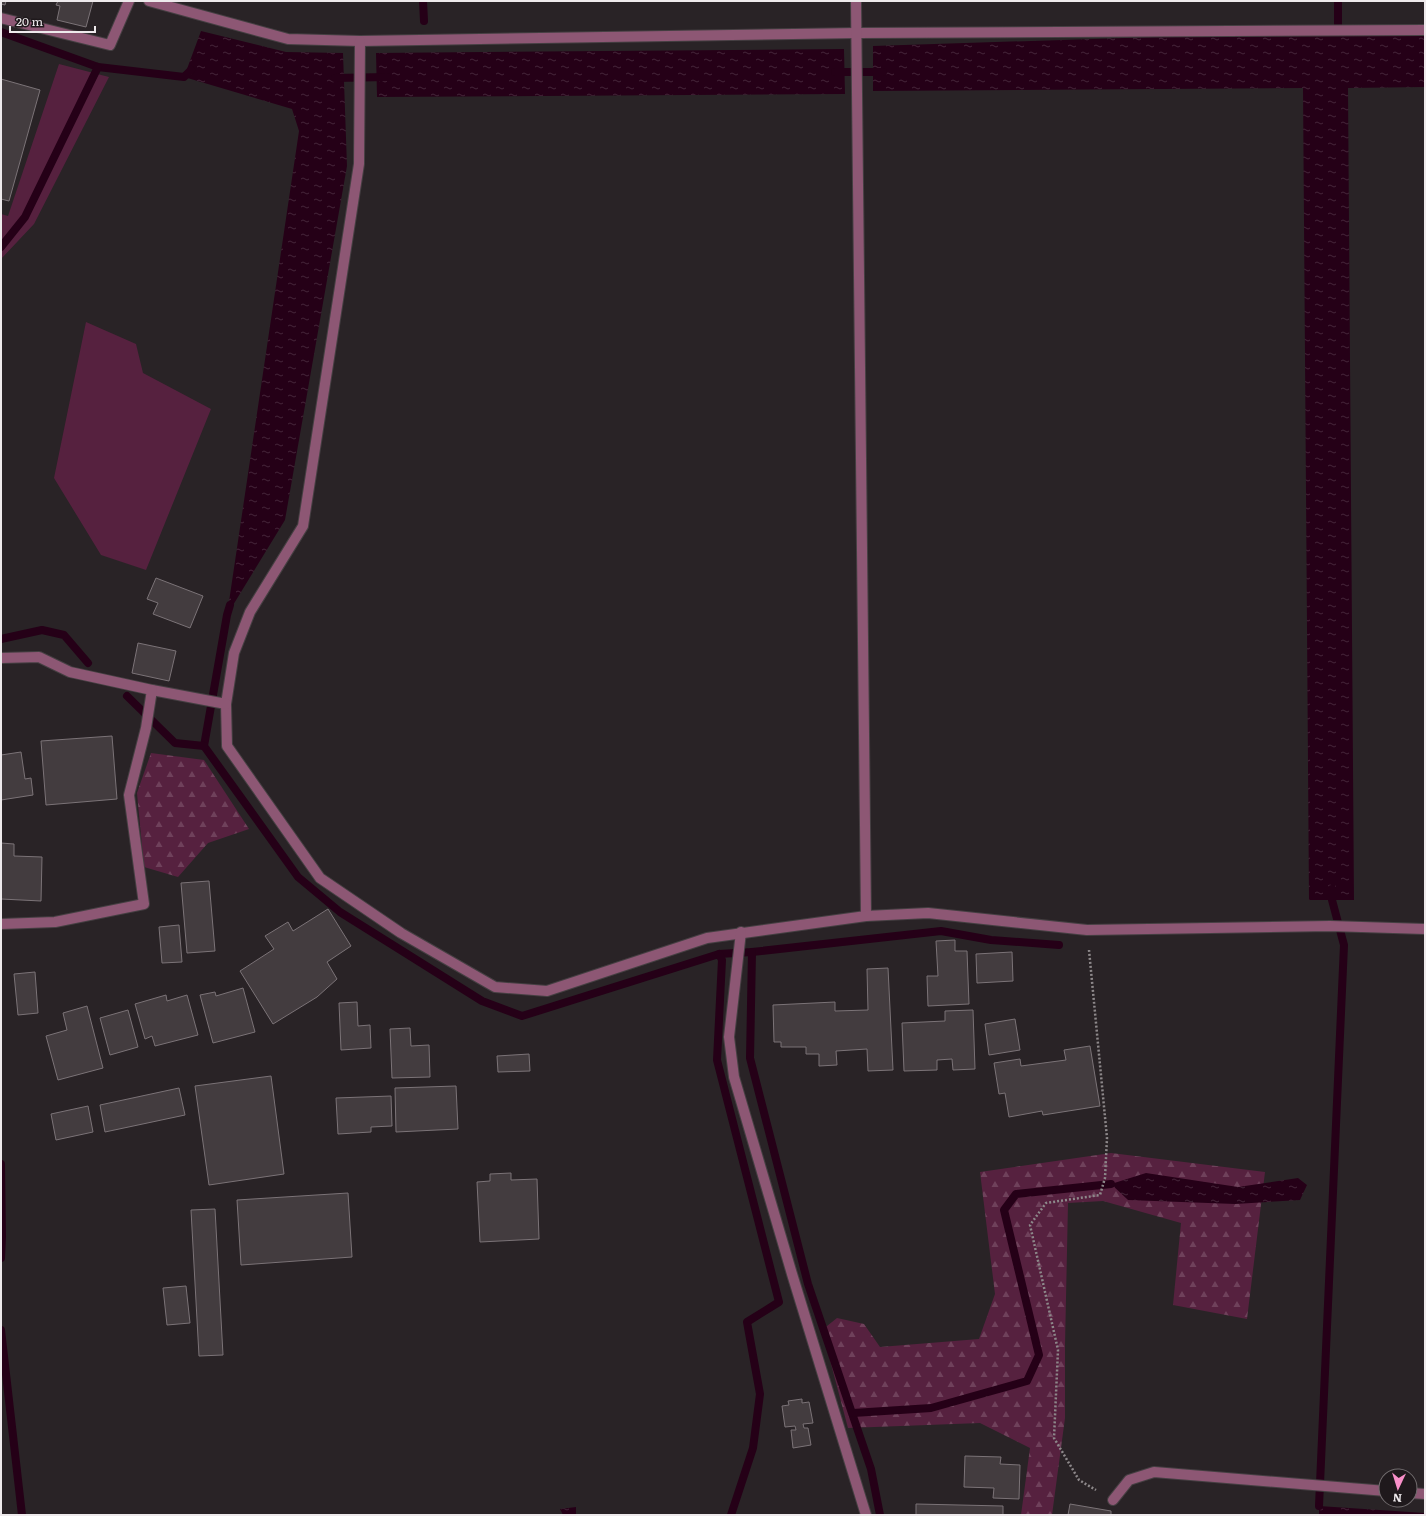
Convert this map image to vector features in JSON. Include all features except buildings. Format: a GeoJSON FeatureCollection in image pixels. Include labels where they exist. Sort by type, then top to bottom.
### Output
{"type":"FeatureCollection","features":[{"type":"Feature","properties":{"kind":"street"},"geometry":{"type":"LineString","coordinates":[[1,18],[110,46],[129,1]]}},
{"type":"Feature","properties":{"kind":"street"},"geometry":{"type":"LineString","coordinates":[[149,1],[288,39],[360,41],[857,33],[1425,30]]}},
{"type":"Feature","properties":{"kind":"street"},"geometry":{"type":"LineString","coordinates":[[856,1],[866,916]]}},
{"type":"Feature","properties":{"kind":"street"},"geometry":{"type":"LineString","coordinates":[[360,41],[359,164],[303,526],[250,612],[234,653],[226,704],[227,746],[320,878],[401,933],[495,987],[548,991],[707,938],[866,916],[928,914],[1087,930],[1330,926],[1425,929]]}},
{"type":"Feature","properties":{"kind":"street"},"geometry":{"type":"LineString","coordinates":[[1,658],[39,657],[70,672],[226,704]]}},
{"type":"Feature","properties":{"kind":"street"},"geometry":{"type":"LineString","coordinates":[[1,924],[55,922],[144,904],[129,795],[146,728],[152,690]]}},
{"type":"Feature","properties":{"kind":"street"},"geometry":{"type":"LineString","coordinates":[[742,932],[729,1037],[734,1077],[792,1274],[866,1515]]}},
{"type":"Feature","properties":{"kind":"street"},"geometry":{"type":"LineString","coordinates":[[1113,1500],[1130,1480],[1154,1472],[1378,1490]]}},
{"type":"Feature","properties":{"kind":"path"},"geometry":{"type":"LineString","coordinates":[[1087,930],[1107,1138],[1104,1178],[1100,1195],[1046,1203],[1030,1225],[1058,1350],[1054,1438],[1079,1480],[1113,1500]]}},
{"type":"Feature","properties":{"kind":"green space"},"geometry":{"type":"Polygon","coordinates":[[[59,64],[109,77],[34,224],[1,259],[1,214],[8,216],[59,64]]]}},
{"type":"Feature","properties":{"kind":"green space"},"geometry":{"type":"Polygon","coordinates":[[[86,322],[136,344],[143,373],[211,409],[146,570],[101,555],[54,478],[86,322]]]}},
{"type":"Feature","properties":{"kind":"green space"},"geometry":{"type":"Polygon","coordinates":[[[151,753],[204,760],[249,829],[208,843],[178,877],[144,867],[137,793],[151,753]]]}},
{"type":"Feature","properties":{"kind":"green space"},"geometry":{"type":"Polygon","coordinates":[[[1111,1153],[1265,1172],[1247,1319],[1173,1305],[1181,1223],[1103,1201],[1068,1203],[1065,1418],[1052,1515],[1021,1515],[1030,1448],[980,1423],[848,1428],[822,1330],[837,1318],[864,1324],[880,1347],[979,1339],[995,1294],[980,1172],[1111,1153]]]}},
{"type":"Feature","properties":{"kind":"water"},"geometry":{"type":"Polygon","coordinates":[[[201,31],[286,52],[343,53],[347,166],[285,520],[227,615],[299,131],[292,109],[184,77],[201,31]]]}},
{"type":"Feature","properties":{"kind":"water"},"geometry":{"type":"Polygon","coordinates":[[[1338,31],[1425,33],[1425,87],[1348,88],[1354,900],[1309,900],[1303,88],[873,91],[873,46],[1338,31]]]}},
{"type":"Feature","properties":{"kind":"water"},"geometry":{"type":"Polygon","coordinates":[[[844,49],[845,94],[377,97],[376,53],[844,49]]]}},
{"type":"Feature","properties":{"kind":"water"},"geometry":{"type":"Polygon","coordinates":[[[1146,1173],[1238,1187],[1298,1178],[1307,1185],[1300,1200],[1235,1204],[1128,1200],[1111,1184],[1146,1173]]]}},
{"type":"Feature","properties":{"kind":"water"},"geometry":{"type":"Polygon","coordinates":[[[1319,1506],[1425,1513],[1425,1515],[1319,1515],[1319,1506]]]}},
{"type":"Feature","properties":{"kind":"water"},"geometry":{"type":"Polygon","coordinates":[[[576,1507],[576,1515],[563,1515],[560,1509],[576,1507]]]}},
{"type":"Feature","properties":{"kind":"waterway"},"geometry":{"type":"LineString","coordinates":[[423,1],[424,21]]}},
{"type":"Feature","properties":{"kind":"waterway"},"geometry":{"type":"LineString","coordinates":[[1338,1],[1338,31]]}},
{"type":"Feature","properties":{"kind":"waterway"},"geometry":{"type":"LineString","coordinates":[[1,32],[98,67],[184,77],[191,70]]}},
{"type":"Feature","properties":{"kind":"waterway"},"geometry":{"type":"LineString","coordinates":[[1,247],[25,217],[98,67]]}},
{"type":"Feature","properties":{"kind":"waterway"},"geometry":{"type":"LineString","coordinates":[[835,72],[883,72]]}},
{"type":"Feature","properties":{"kind":"waterway"},"geometry":{"type":"LineString","coordinates":[[335,78],[387,77]]}},
{"type":"Feature","properties":{"kind":"waterway"},"geometry":{"type":"LineString","coordinates":[[230,605],[204,746],[298,877],[340,912],[482,1001],[522,1016],[719,954],[752,952],[941,931],[991,940],[1059,945]]}},
{"type":"Feature","properties":{"kind":"waterway"},"geometry":{"type":"LineString","coordinates":[[1,639],[42,630],[64,635],[88,663]]}},
{"type":"Feature","properties":{"kind":"waterway"},"geometry":{"type":"LineString","coordinates":[[127,696],[175,743],[204,746]]}},
{"type":"Feature","properties":{"kind":"waterway"},"geometry":{"type":"LineString","coordinates":[[1319,1506],[1344,945],[1332,900],[1332,889]]}},
{"type":"Feature","properties":{"kind":"waterway"},"geometry":{"type":"LineString","coordinates":[[752,952],[750,1058],[808,1284],[871,1469],[880,1515]]}},
{"type":"Feature","properties":{"kind":"waterway"},"geometry":{"type":"LineString","coordinates":[[719,954],[722,960],[717,1060],[779,1302],[747,1322],[760,1394],[753,1448],[731,1515]]}},
{"type":"Feature","properties":{"kind":"waterway"},"geometry":{"type":"LineString","coordinates":[[1,1164],[1,1258]]}},
{"type":"Feature","properties":{"kind":"waterway"},"geometry":{"type":"LineString","coordinates":[[853,1413],[931,1408],[1027,1381],[1039,1355],[1004,1210],[1016,1194],[1111,1184]]}},
{"type":"Feature","properties":{"kind":"waterway"},"geometry":{"type":"LineString","coordinates":[[1,1330],[22,1515]]}}]}
